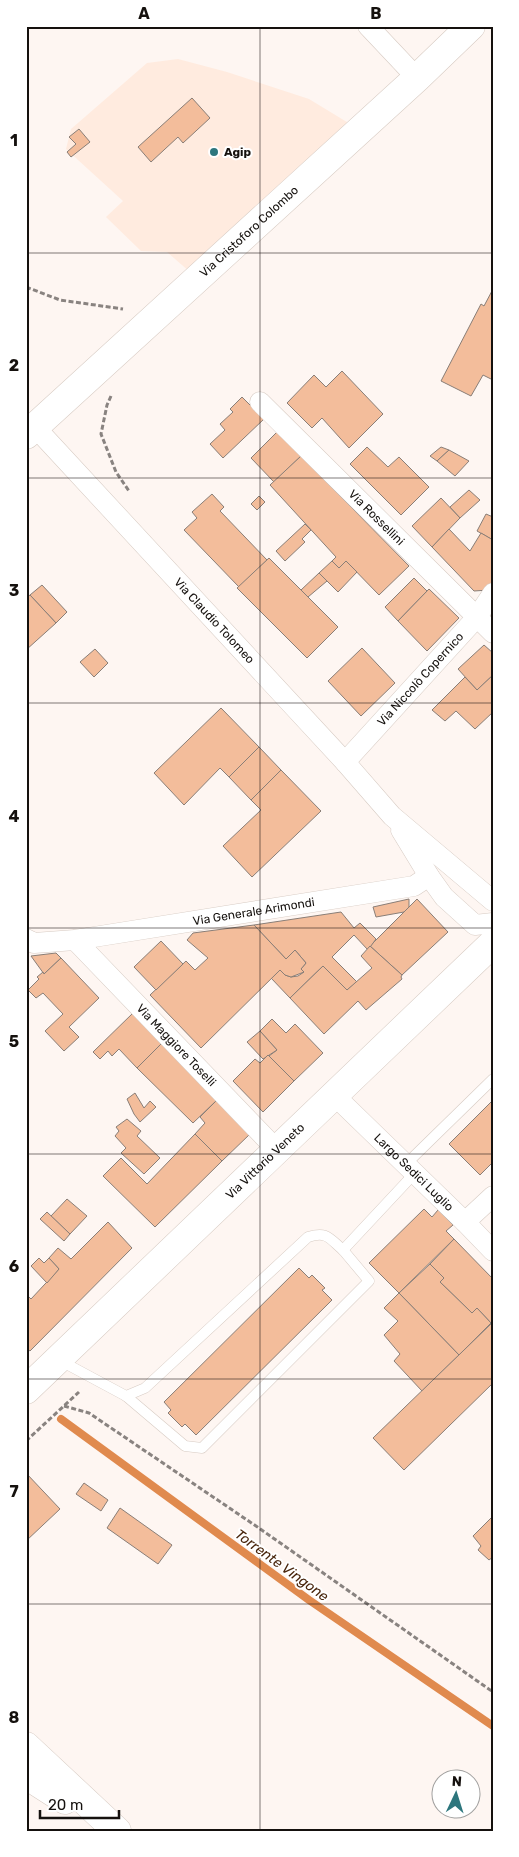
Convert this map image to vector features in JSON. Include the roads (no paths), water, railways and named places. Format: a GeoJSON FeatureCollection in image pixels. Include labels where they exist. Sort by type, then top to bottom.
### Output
{"type":"FeatureCollection","features":[{"type":"Feature","properties":{"kind":"main road","name":"Via Cristoforo Colombo"},"geometry":{"type":"LineString","coordinates":[[30,431],[417,78],[471,26]]}},
{"type":"Feature","properties":{"kind":"main road","name":"Via Vittorio Veneto"},"geometry":{"type":"LineString","coordinates":[[32,1385],[493,943]]}},
{"type":"Feature","properties":{"kind":"main road"},"geometry":{"type":"LineString","coordinates":[[26,1728],[75,1792]]}},
{"type":"Feature","properties":{"kind":"main road"},"geometry":{"type":"LineString","coordinates":[[26,1746],[115,1831]]}},
{"type":"Feature","properties":{"kind":"main road"},"geometry":{"type":"LineString","coordinates":[[26,1775],[115,1831]]}},
{"type":"Feature","properties":{"kind":"street"},"geometry":{"type":"LineString","coordinates":[[368,26],[417,78]]}},
{"type":"Feature","properties":{"kind":"street","name":"Via Rossellini"},"geometry":{"type":"LineString","coordinates":[[260,402],[493,633]]}},
{"type":"Feature","properties":{"kind":"street","name":"Via Claudio Tolomeo"},"geometry":{"type":"LineString","coordinates":[[30,431],[345,762],[392,816],[493,901]]}},
{"type":"Feature","properties":{"kind":"street","name":"Via Niccolò Copernico"},"geometry":{"type":"LineString","coordinates":[[345,762],[477,617],[493,593]]}},
{"type":"Feature","properties":{"kind":"street","name":"Via Claudio Tolomeo"},"geometry":{"type":"LineString","coordinates":[[392,816],[444,897],[475,925],[493,923]]}},
{"type":"Feature","properties":{"kind":"street","name":"Via Generale Arimondi"},"geometry":{"type":"LineString","coordinates":[[29,942],[75,940],[414,886],[429,876]]}},
{"type":"Feature","properties":{"kind":"street","name":"Via Maggiore Toselli"},"geometry":{"type":"LineString","coordinates":[[75,940],[277,1150]]}},
{"type":"Feature","properties":{"kind":"street","name":"Largo Sedici Luglio"},"geometry":{"type":"LineString","coordinates":[[334,1095],[466,1222],[493,1251]]}},
{"type":"Feature","properties":{"kind":"street"},"geometry":{"type":"LineString","coordinates":[[466,1222],[493,1196]]}},
{"type":"Feature","properties":{"kind":"lane"},"geometry":{"type":"LineString","coordinates":[[343,1250],[410,1169],[493,1079]]}},
{"type":"Feature","properties":{"kind":"lane"},"geometry":{"type":"LineString","coordinates":[[58,1360],[126,1396],[185,1446],[202,1448],[369,1281],[343,1250],[326,1234],[318,1234],[308,1238],[145,1388],[126,1396]]}},
{"type":"Feature","properties":{"kind":"waterway","name":"Torrente Vingone"},"geometry":{"type":"LineString","coordinates":[[61,1419],[309,1600],[493,1726]]}},
{"type":"Feature","properties":{"kind":"place","name":"Agip"},"geometry":{"type":"Point","coordinates":[214,152]}}]}
